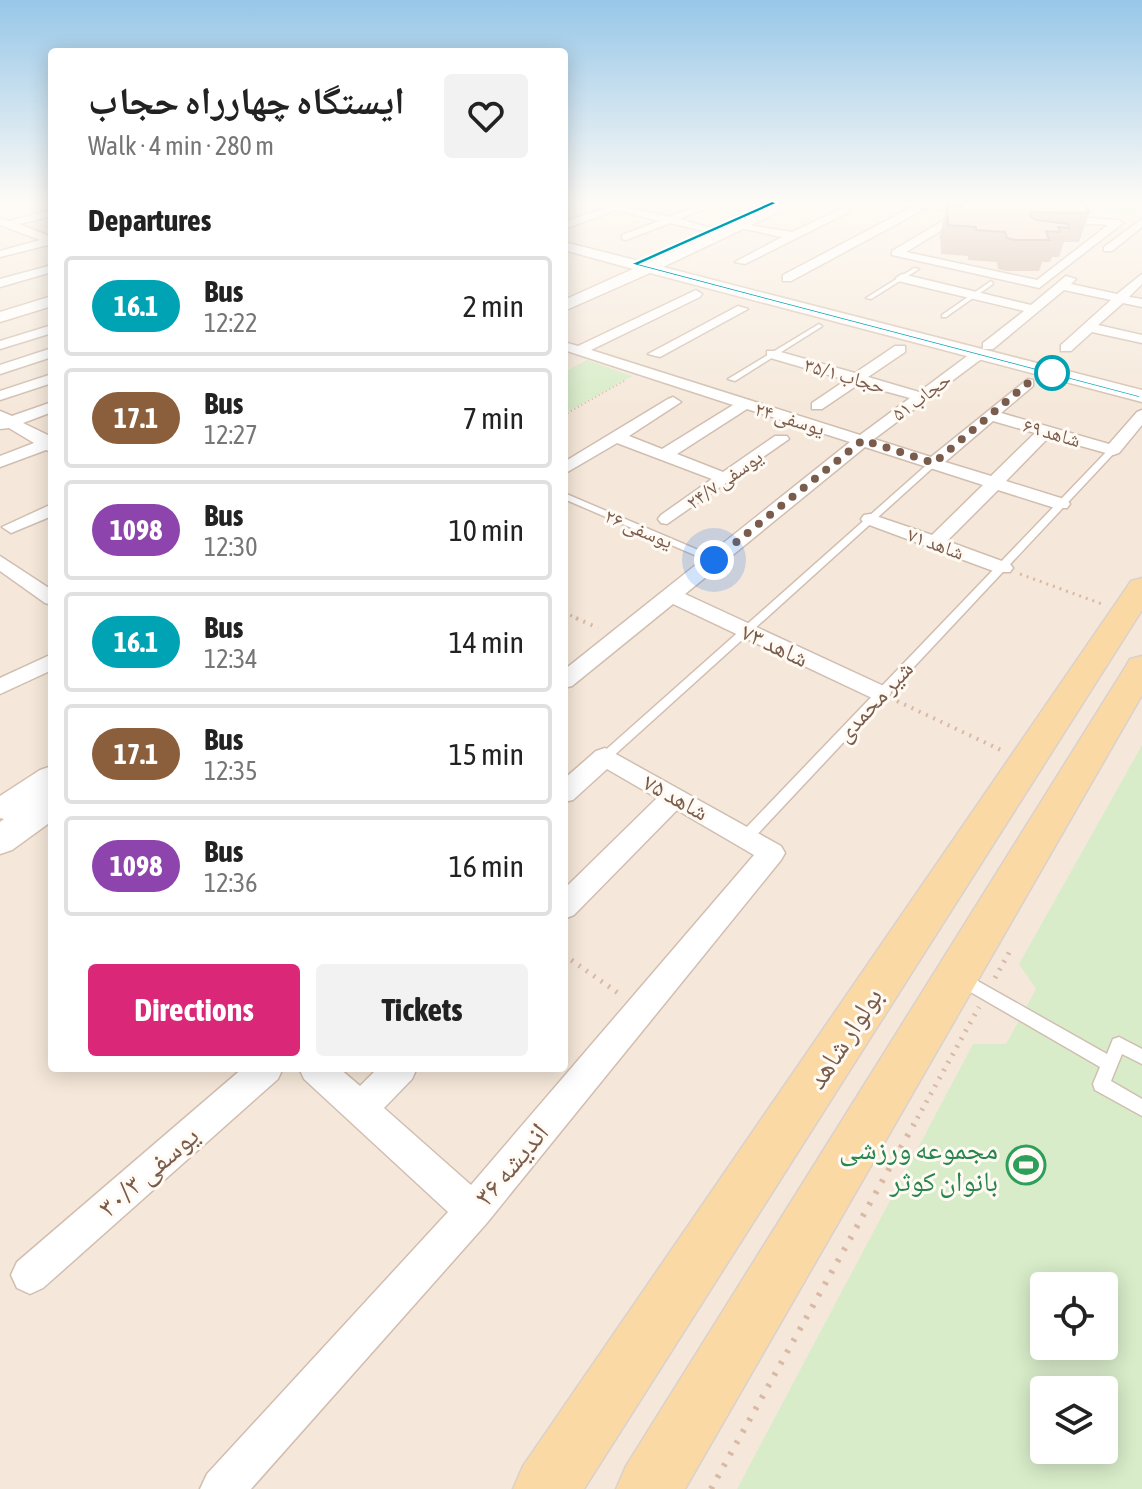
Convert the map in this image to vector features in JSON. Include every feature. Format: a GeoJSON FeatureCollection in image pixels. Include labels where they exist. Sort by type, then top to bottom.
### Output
{"type":"FeatureCollection","features":[{"type":"Feature","properties":{"kind":"main road"},"geometry":{"type":"LineString","coordinates":[[568,294],[622,272]]}},
{"type":"Feature","properties":{"kind":"main road"},"geometry":{"type":"LineString","coordinates":[[568,304],[627,272]]}},
{"type":"Feature","properties":{"kind":"main road"},"geometry":{"type":"LineString","coordinates":[[682,272],[984,350],[1142,396]]}},
{"type":"Feature","properties":{"kind":"main road"},"geometry":{"type":"LineString","coordinates":[[0,308],[48,294]]}},
{"type":"Feature","properties":{"kind":"main road"},"geometry":{"type":"LineString","coordinates":[[0,317],[48,302]]}},
{"type":"Feature","properties":{"kind":"main road"},"geometry":{"type":"LineString","coordinates":[[984,350],[1142,385]]}},
{"type":"Feature","properties":{"kind":"main road","name":"بولوار شاهد"},"geometry":{"type":"LineString","coordinates":[[546,1489],[1134,599]]}},
{"type":"Feature","properties":{"kind":"main road"},"geometry":{"type":"LineString","coordinates":[[649,1489],[971,984],[1142,666]]}},
{"type":"Feature","properties":{"kind":"main road"},"geometry":{"type":"LineString","coordinates":[[0,814],[48,781]]}},
{"type":"Feature","properties":{"kind":"main road"},"geometry":{"type":"LineString","coordinates":[[0,840],[48,807]]}},
{"type":"Feature","properties":{"kind":"street"},"geometry":{"type":"LineString","coordinates":[[0,283],[36,272]]}},
{"type":"Feature","properties":{"kind":"street"},"geometry":{"type":"LineString","coordinates":[[787,278],[798,272]]}},
{"type":"Feature","properties":{"kind":"street"},"geometry":{"type":"LineString","coordinates":[[986,272],[1039,284],[1053,272]]}},
{"type":"Feature","properties":{"kind":"street","name":"حجاب ۵۱"},"geometry":{"type":"LineString","coordinates":[[568,678],[918,396],[984,350],[1079,272]]}},
{"type":"Feature","properties":{"kind":"street"},"geometry":{"type":"LineString","coordinates":[[902,278],[1033,309]]}},
{"type":"Feature","properties":{"kind":"street"},"geometry":{"type":"LineString","coordinates":[[1066,348],[1142,278]]}},
{"type":"Feature","properties":{"kind":"street"},"geometry":{"type":"LineString","coordinates":[[1062,286],[1142,303]]}},
{"type":"Feature","properties":{"kind":"street"},"geometry":{"type":"LineString","coordinates":[[571,349],[696,294]]}},
{"type":"Feature","properties":{"kind":"street"},"geometry":{"type":"LineString","coordinates":[[655,354],[742,309]]}},
{"type":"Feature","properties":{"kind":"street"},"geometry":{"type":"LineString","coordinates":[[29,320],[48,333]]}},
{"type":"Feature","properties":{"kind":"street"},"geometry":{"type":"LineString","coordinates":[[640,321],[689,336]]}},
{"type":"Feature","properties":{"kind":"street"},"geometry":{"type":"LineString","coordinates":[[1089,327],[1141,338]]}},
{"type":"Feature","properties":{"kind":"street"},"geometry":{"type":"LineString","coordinates":[[0,345],[48,333]]}},
{"type":"Feature","properties":{"kind":"street","name":"یوسفی ۲۴"},"geometry":{"type":"LineString","coordinates":[[571,349],[1061,504]]}},
{"type":"Feature","properties":{"kind":"street"},"geometry":{"type":"LineString","coordinates":[[817,406],[900,349]]}},
{"type":"Feature","properties":{"kind":"street"},"geometry":{"type":"LineString","coordinates":[[0,370],[48,353]]}},
{"type":"Feature","properties":{"kind":"street","name":"حجاب ۳۵/۱"},"geometry":{"type":"LineString","coordinates":[[772,354],[918,396]]}},
{"type":"Feature","properties":{"kind":"street"},"geometry":{"type":"LineString","coordinates":[[0,396],[48,379]]}},
{"type":"Feature","properties":{"kind":"street"},"geometry":{"type":"LineString","coordinates":[[934,463],[1028,383]]}},
{"type":"Feature","properties":{"kind":"street"},"geometry":{"type":"LineString","coordinates":[[568,467],[673,402]]}},
{"type":"Feature","properties":{"kind":"street"},"geometry":{"type":"LineString","coordinates":[[664,455],[744,404]]}},
{"type":"Feature","properties":{"kind":"street"},"geometry":{"type":"LineString","coordinates":[[3,421],[48,408]]}},
{"type":"Feature","properties":{"kind":"street","name":"شاهد ۶۹"},"geometry":{"type":"LineString","coordinates":[[990,415],[1113,450]]}},
{"type":"Feature","properties":{"kind":"street"},"geometry":{"type":"LineString","coordinates":[[1113,450],[1142,415]]}},
{"type":"Feature","properties":{"kind":"street"},"geometry":{"type":"LineString","coordinates":[[3,421],[48,443]]}},
{"type":"Feature","properties":{"kind":"street"},"geometry":{"type":"LineString","coordinates":[[935,543],[1046,431]]}},
{"type":"Feature","properties":{"kind":"street"},"geometry":{"type":"LineString","coordinates":[[616,437],[725,478]]}},
{"type":"Feature","properties":{"kind":"street","name":"یوسفی ۲۴/۷"},"geometry":{"type":"LineString","coordinates":[[667,519],[781,439]]}},
{"type":"Feature","properties":{"kind":"street"},"geometry":{"type":"LineString","coordinates":[[0,462],[48,445]]}},
{"type":"Feature","properties":{"kind":"street"},"geometry":{"type":"LineString","coordinates":[[11,527],[48,511]]}},
{"type":"Feature","properties":{"kind":"street","name":"شاهد ۷۱"},"geometry":{"type":"LineString","coordinates":[[870,519],[1003,568]]}},
{"type":"Feature","properties":{"kind":"street"},"geometry":{"type":"LineString","coordinates":[[0,562],[48,596]]}},
{"type":"Feature","properties":{"kind":"street","name":"شاهد ۷۳"},"geometry":{"type":"LineString","coordinates":[[671,595],[880,693]]}},
{"type":"Feature","properties":{"kind":"street"},"geometry":{"type":"LineString","coordinates":[[0,687],[48,663]]}},
{"type":"Feature","properties":{"kind":"street"},"geometry":{"type":"LineString","coordinates":[[568,789],[605,757]]}},
{"type":"Feature","properties":{"kind":"street","name":"شاهد ۷۵"},"geometry":{"type":"LineString","coordinates":[[605,757],[747,836]]}},
{"type":"Feature","properties":{"kind":"street"},"geometry":{"type":"LineString","coordinates":[[568,903],[675,796]]}},
{"type":"Feature","properties":{"kind":"street","name":"اندیشه ۳۶"},"geometry":{"type":"LineString","coordinates":[[222,1489],[473,1211],[772,853],[747,836]]}},
{"type":"Feature","properties":{"kind":"street","name":"یوسفی ۳۰/۳"},"geometry":{"type":"LineString","coordinates":[[30,1275],[262,1072]]}},
{"type":"Feature","properties":{"kind":"street"},"geometry":{"type":"LineString","coordinates":[[319,1072],[473,1211]]}},
{"type":"Feature","properties":{"kind":"street"},"geometry":{"type":"LineString","coordinates":[[360,1109],[397,1072]]}},
{"type":"Feature","properties":{"kind":"lane"},"geometry":{"type":"LineString","coordinates":[[869,298],[911,272]]}},
{"type":"Feature","properties":{"kind":"lane"},"geometry":{"type":"LineString","coordinates":[[944,316],[991,283]]}},
{"type":"Feature","properties":{"kind":"lane"},"geometry":{"type":"LineString","coordinates":[[732,379],[819,326]]}},
{"type":"Feature","properties":{"kind":"lane","name":"شیر محمدی"},"geometry":{"type":"LineString","coordinates":[[747,836],[1113,450]]}},
{"type":"Feature","properties":{"kind":"lane"},"geometry":{"type":"LineString","coordinates":[[605,757],[934,463]]}},
{"type":"Feature","properties":{"kind":"lane","name":"یوسفی ۲۶"},"geometry":{"type":"LineString","coordinates":[[568,498],[714,560]]}},
{"type":"Feature","properties":{"kind":"lane"},"geometry":{"type":"LineString","coordinates":[[971,984],[1110,1064]]}},
{"type":"Feature","properties":{"kind":"lane"},"geometry":{"type":"LineString","coordinates":[[1142,1057],[1119,1044],[1101,1084],[1142,1108]]}},
{"type":"Feature","properties":{"kind":"path"},"geometry":{"type":"LineString","coordinates":[[568,413],[631,377]]}},
{"type":"Feature","properties":{"kind":"path"},"geometry":{"type":"LineString","coordinates":[[1003,568],[1134,599]]}},
{"type":"Feature","properties":{"kind":"path"},"geometry":{"type":"LineString","coordinates":[[568,614],[618,638]]}},
{"type":"Feature","properties":{"kind":"path"},"geometry":{"type":"LineString","coordinates":[[880,693],[1026,762]]}},
{"type":"Feature","properties":{"kind":"path"},"geometry":{"type":"LineString","coordinates":[[711,1489],[971,984],[1018,937]]}},
{"type":"Feature","properties":{"kind":"path"},"geometry":{"type":"LineString","coordinates":[[568,958],[641,1009]]}},
{"type":"Feature","properties":{"kind":"shaded area"},"geometry":{"type":"Polygon","coordinates":[[[0,272],[48,272],[48,1072],[568,1072],[568,272],[1142,272],[1142,1489],[0,1489],[0,272]]]}},
{"type":"Feature","properties":{"kind":"green space"},"geometry":{"type":"Polygon","coordinates":[[[587,360],[632,376],[568,412],[568,370],[587,360]]]}},
{"type":"Feature","properties":{"kind":"green space","name":"مجموعه ورزشی بانوان کوثر"},"geometry":{"type":"Polygon","coordinates":[[[1142,745],[1142,1489],[737,1489],[973,1044],[1006,1044],[1036,989],[1019,964],[1142,745]]]}},
{"type":"Feature","properties":{"kind":"bus line","name":"16.1"},"geometry":{"type":"LineString","coordinates":[[666,272],[1142,396]]}},
{"type":"Feature","properties":{"kind":"place","name":"مجموعه ورزشی بانوان کوثر"},"geometry":{"type":"Point","coordinates":[1026,1165]}},
{"type":"Feature","properties":{"kind":"route"},"geometry":{"type":"LineString","coordinates":[[714,560],[863,440],[934,463],[1028,383],[1052,373]]}}]}
